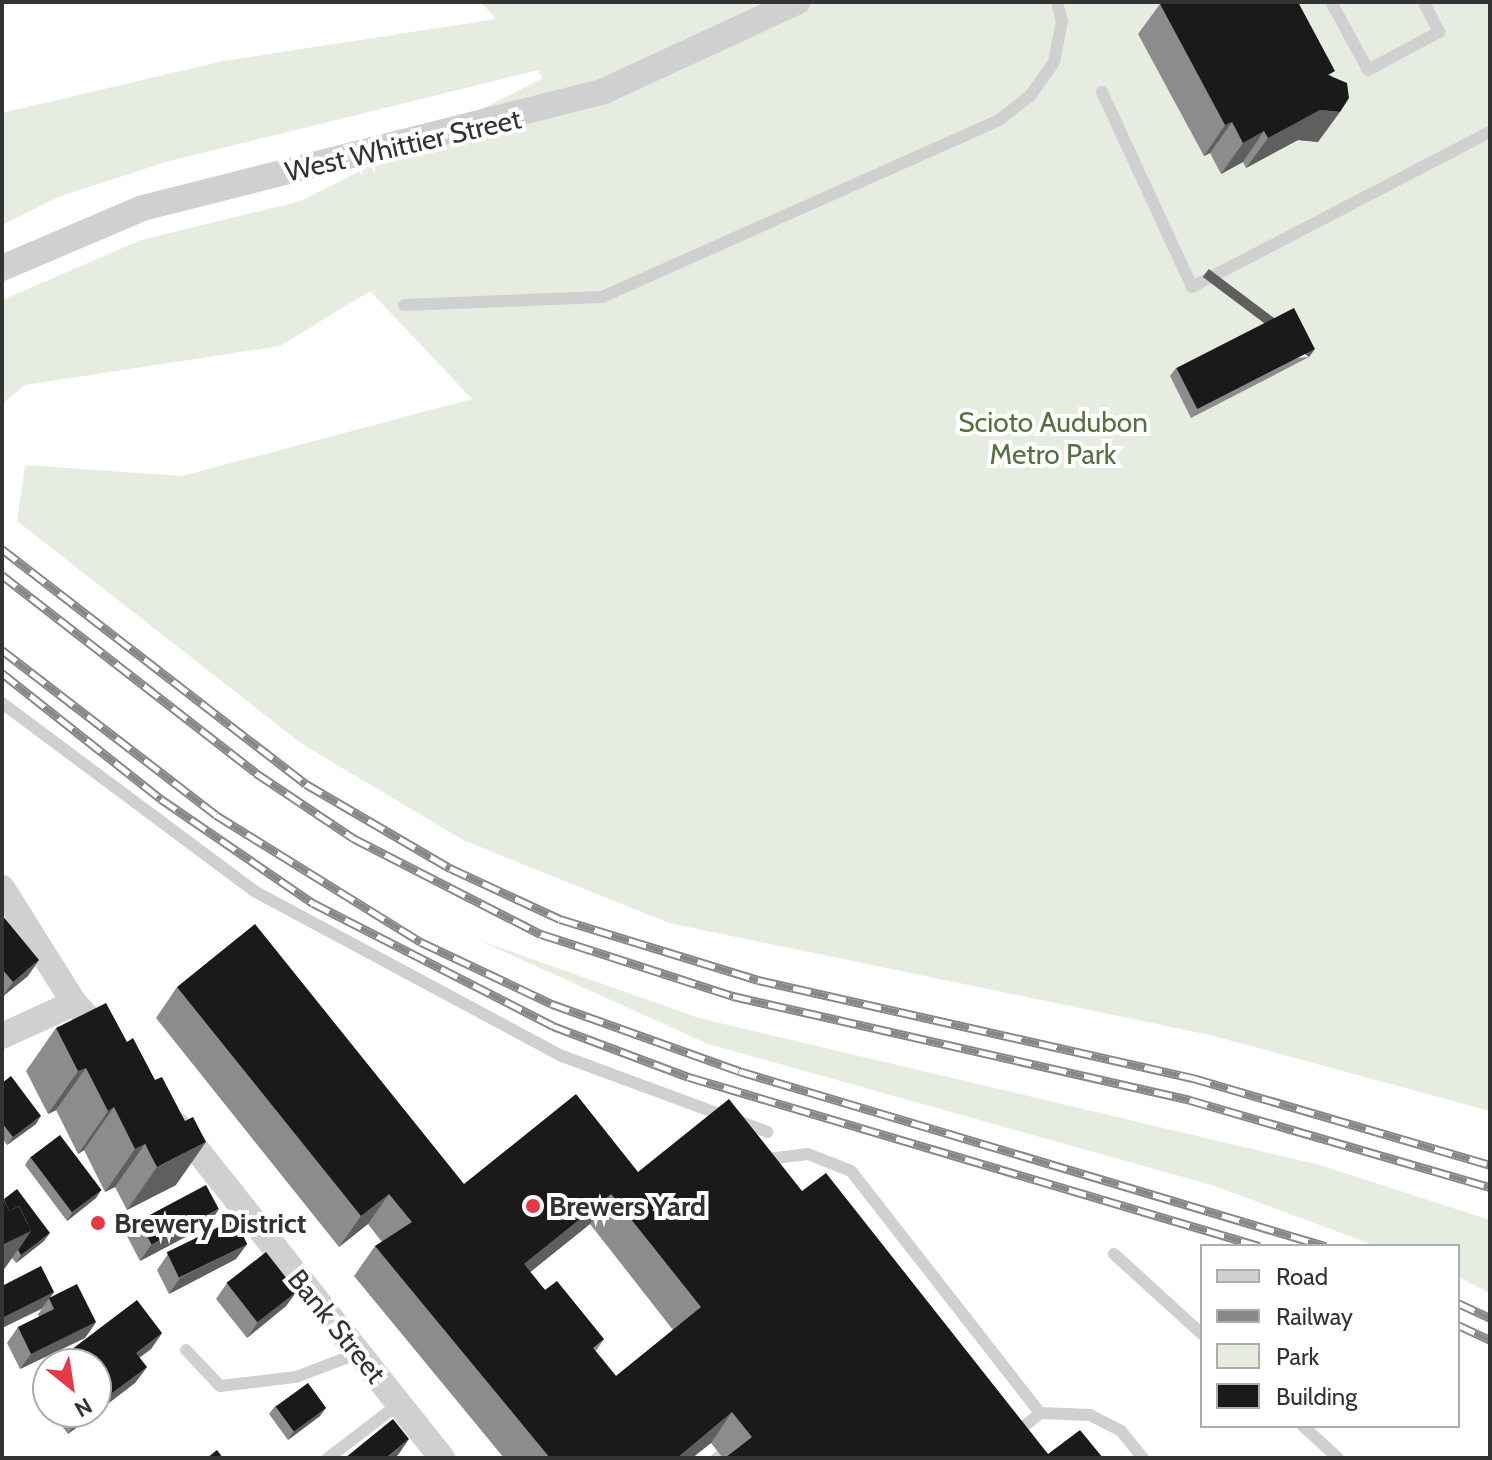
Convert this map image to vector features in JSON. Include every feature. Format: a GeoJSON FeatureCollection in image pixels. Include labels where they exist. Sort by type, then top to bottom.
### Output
{"type":"FeatureCollection","features":[{"type":"Feature","properties":{"kind":"street","name":"West Whittier Street"},"geometry":{"type":"LineString","coordinates":[[2,268],[143,208],[604,91],[797,2]]}},
{"type":"Feature","properties":{"kind":"street"},"geometry":{"type":"LineString","coordinates":[[2,888],[74,1003],[122,1056]]}},
{"type":"Feature","properties":{"kind":"street"},"geometry":{"type":"LineString","coordinates":[[2,1036],[74,1003]]}},
{"type":"Feature","properties":{"kind":"street","name":"Bank Street"},"geometry":{"type":"LineString","coordinates":[[161,1106],[442,1458]]}},
{"type":"Feature","properties":{"kind":"lane"},"geometry":{"type":"LineString","coordinates":[[404,305],[602,297],[999,120],[1030,96],[1054,62],[1062,21],[1057,2]]}},
{"type":"Feature","properties":{"kind":"lane"},"geometry":{"type":"LineString","coordinates":[[1331,2],[1368,70],[1439,32],[1424,2]]}},
{"type":"Feature","properties":{"kind":"lane"},"geometry":{"type":"LineString","coordinates":[[1102,92],[1192,287],[1490,132]]}},
{"type":"Feature","properties":{"kind":"lane"},"geometry":{"type":"LineString","coordinates":[[2,703],[254,891],[562,1056],[767,1132]]}},
{"type":"Feature","properties":{"kind":"lane"},"geometry":{"type":"LineString","coordinates":[[749,1163],[808,1154],[835,1161],[868,1191],[1040,1413]]}},
{"type":"Feature","properties":{"kind":"lane"},"geometry":{"type":"LineString","coordinates":[[1114,1254],[1200,1332]]}},
{"type":"Feature","properties":{"kind":"lane"},"geometry":{"type":"LineString","coordinates":[[186,1350],[209,1381],[230,1386],[333,1368],[359,1353]]}},
{"type":"Feature","properties":{"kind":"lane"},"geometry":{"type":"LineString","coordinates":[[328,1458],[399,1404]]}},
{"type":"Feature","properties":{"kind":"lane"},"geometry":{"type":"LineString","coordinates":[[998,1448],[1040,1413],[1090,1415],[1121,1431],[1143,1458]]}},
{"type":"Feature","properties":{"kind":"lane"},"geometry":{"type":"LineString","coordinates":[[1305,1428],[1338,1458]]}},
{"type":"Feature","properties":{"kind":"green space","name":"Scioto Audubon Metro Park"},"geometry":{"type":"Polygon","coordinates":[[[481,2],[1490,2],[1490,1111],[1210,1035],[669,923],[463,840],[302,744],[17,521],[25,465],[182,476],[472,399],[370,291],[280,346],[25,385],[2,404],[2,300],[141,240],[301,201],[543,78],[538,70],[166,162],[61,196],[2,225],[2,113],[223,61],[496,19],[481,2]]]}},
{"type":"Feature","properties":{"kind":"green space"},"geometry":{"type":"Polygon","coordinates":[[[478,940],[699,1018],[1320,1165],[1490,1220],[1490,1293],[1460,1278],[1460,1244],[1371,1244],[1215,1186],[708,1044],[478,940]]]}},
{"type":"Feature","properties":{"kind":"building"},"geometry":{"type":"Polygon","coordinates":[[[1298,2],[1335,71],[1328,75],[1347,83],[1349,98],[1340,112],[1320,110],[1268,138],[1264,131],[1243,143],[1232,122],[1225,125],[1160,4],[1298,2]]]}},
{"type":"Feature","properties":{"kind":"building"},"geometry":{"type":"Polygon","coordinates":[[[1294,308],[1315,349],[1197,409],[1176,368],[1294,308]]]}},
{"type":"Feature","properties":{"kind":"building"},"geometry":{"type":"Polygon","coordinates":[[[2,915],[39,960],[13,982],[2,969],[2,915]]]}},
{"type":"Feature","properties":{"kind":"building"},"geometry":{"type":"Polygon","coordinates":[[[255,924],[464,1184],[576,1094],[638,1172],[729,1099],[802,1191],[826,1173],[1048,1454],[1080,1430],[1103,1458],[725,1458],[752,1437],[732,1412],[677,1458],[550,1458],[375,1246],[412,1222],[389,1194],[361,1216],[177,987],[255,924]],[[611,1194],[524,1264],[545,1290],[557,1281],[604,1339],[593,1348],[616,1376],[701,1307],[611,1194]]]}},
{"type":"Feature","properties":{"kind":"building"},"geometry":{"type":"Polygon","coordinates":[[[106,1003],[127,1042],[133,1038],[155,1080],[162,1077],[185,1121],[193,1117],[206,1142],[157,1167],[145,1144],[135,1149],[114,1107],[108,1111],[86,1068],[78,1071],[56,1028],[106,1003]]]}},
{"type":"Feature","properties":{"kind":"building"},"geometry":{"type":"Polygon","coordinates":[[[11,1076],[41,1116],[13,1137],[2,1123],[2,1083],[11,1076]]]}},
{"type":"Feature","properties":{"kind":"building"},"geometry":{"type":"Polygon","coordinates":[[[60,1135],[102,1190],[72,1212],[30,1157],[60,1135]]]}},
{"type":"Feature","properties":{"kind":"building"},"geometry":{"type":"Polygon","coordinates":[[[206,1185],[219,1209],[152,1245],[139,1221],[206,1185]]]}},
{"type":"Feature","properties":{"kind":"building"},"geometry":{"type":"Polygon","coordinates":[[[17,1189],[50,1233],[21,1255],[18,1250],[31,1231],[19,1206],[9,1211],[4,1199],[17,1189]]]}},
{"type":"Feature","properties":{"kind":"building"},"geometry":{"type":"Polygon","coordinates":[[[2,1196],[9,1211],[19,1206],[31,1231],[2,1245],[2,1196]]]}},
{"type":"Feature","properties":{"kind":"building"},"geometry":{"type":"Polygon","coordinates":[[[235,1219],[247,1244],[179,1277],[167,1252],[235,1219]]]}},
{"type":"Feature","properties":{"kind":"building"},"geometry":{"type":"Polygon","coordinates":[[[266,1252],[297,1291],[257,1322],[227,1283],[266,1252]]]}},
{"type":"Feature","properties":{"kind":"building"},"geometry":{"type":"Polygon","coordinates":[[[41,1266],[54,1292],[2,1318],[2,1286],[41,1266]]]}},
{"type":"Feature","properties":{"kind":"building"},"geometry":{"type":"Polygon","coordinates":[[[77,1284],[96,1322],[43,1348],[32,1348],[31,1354],[18,1327],[54,1309],[49,1298],[77,1284]]]}},
{"type":"Feature","properties":{"kind":"building"},"geometry":{"type":"Polygon","coordinates":[[[137,1300],[162,1333],[136,1353],[147,1367],[112,1393],[112,1348],[74,1348],[137,1300]]]}},
{"type":"Feature","properties":{"kind":"building"},"geometry":{"type":"Polygon","coordinates":[[[308,1383],[326,1408],[294,1432],[276,1407],[308,1383]]]}},
{"type":"Feature","properties":{"kind":"building"},"geometry":{"type":"Polygon","coordinates":[[[393,1419],[409,1439],[386,1458],[345,1458],[393,1419]]]}},
{"type":"Feature","properties":{"kind":"building"},"geometry":{"type":"Polygon","coordinates":[[[217,1450],[223,1458],[207,1458],[217,1450]]]}},
{"type":"Feature","properties":{"kind":"railway"},"geometry":{"type":"LineString","coordinates":[[2,549],[306,784],[450,868],[560,919],[758,980],[1193,1078],[1490,1165]]}},
{"type":"Feature","properties":{"kind":"railway"},"geometry":{"type":"LineString","coordinates":[[2,575],[256,773],[353,838],[541,934],[733,996],[1190,1100],[1490,1187]]}},
{"type":"Feature","properties":{"kind":"railway"},"geometry":{"type":"LineString","coordinates":[[2,650],[216,815],[421,942],[552,1004],[739,1071],[1318,1244]]}},
{"type":"Feature","properties":{"kind":"railway"},"geometry":{"type":"LineString","coordinates":[[2,673],[161,799],[313,903],[553,1026],[689,1077],[1252,1244]]}},
{"type":"Feature","properties":{"kind":"railway"},"geometry":{"type":"LineString","coordinates":[[1460,1304],[1490,1318]]}},
{"type":"Feature","properties":{"kind":"railway"},"geometry":{"type":"LineString","coordinates":[[1460,1326],[1490,1340]]}},
{"type":"Feature","properties":{"kind":"place","name":"Brewers Yard"},"geometry":{"type":"Point","coordinates":[533,1206]}},
{"type":"Feature","properties":{"kind":"place","name":"Brewery District"},"geometry":{"type":"Point","coordinates":[98,1223]}}]}
